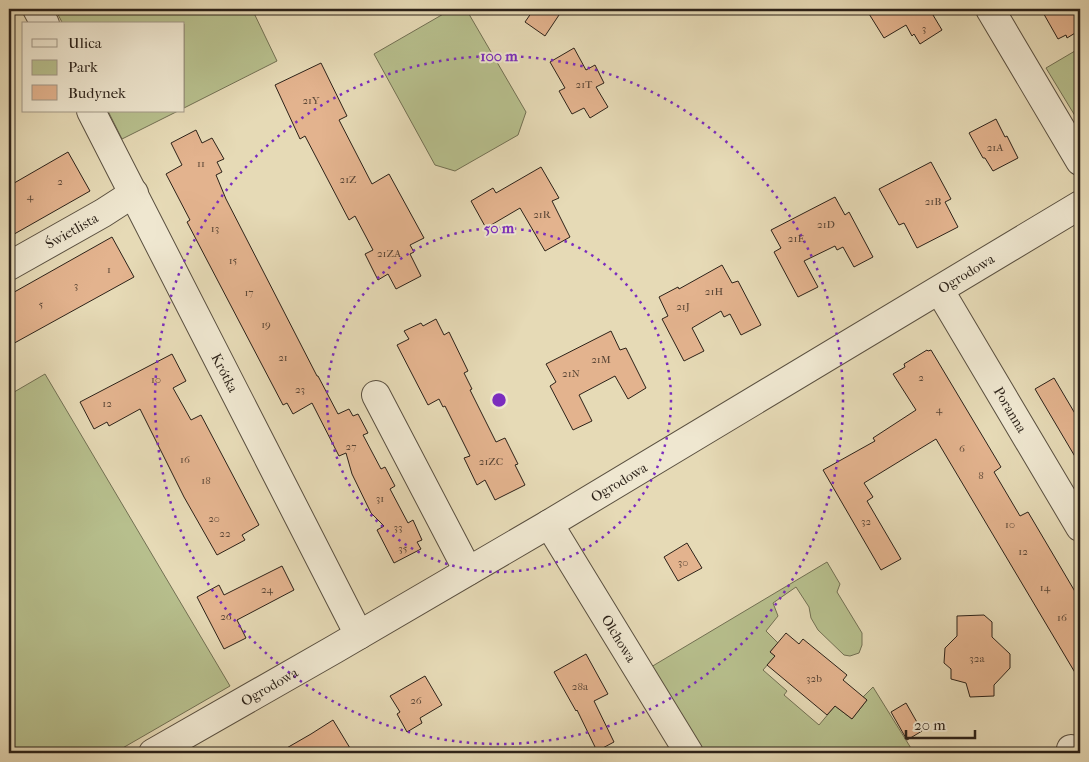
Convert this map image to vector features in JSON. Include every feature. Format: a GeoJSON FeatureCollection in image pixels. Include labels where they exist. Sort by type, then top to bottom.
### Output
{"type":"FeatureCollection","features":[{"type":"Feature","properties":{"kind":"street"},"geometry":{"type":"LineString","coordinates":[[37,9],[44,22]]}},
{"type":"Feature","properties":{"kind":"street"},"geometry":{"type":"LineString","coordinates":[[990,9],[1080,161]]}},
{"type":"Feature","properties":{"kind":"street","name":"Krótka"},"geometry":{"type":"LineString","coordinates":[[92,112],[359,635]]}},
{"type":"Feature","properties":{"kind":"street","name":"Świetlista"},"geometry":{"type":"LineString","coordinates":[[9,266],[134,194]]}},
{"type":"Feature","properties":{"kind":"street","name":"Ogrodowa"},"geometry":{"type":"LineString","coordinates":[[152,753],[359,635],[463,560],[549,524],[1080,205]]}},
{"type":"Feature","properties":{"kind":"street","name":"Poranna"},"geometry":{"type":"LineString","coordinates":[[940,290],[1080,527]]}},
{"type":"Feature","properties":{"kind":"street"},"geometry":{"type":"LineString","coordinates":[[376,395],[463,560]]}},
{"type":"Feature","properties":{"kind":"street","name":"Olchowa"},"geometry":{"type":"LineString","coordinates":[[549,524],[689,753]]}},
{"type":"Feature","properties":{"kind":"green space"},"geometry":{"type":"Polygon","coordinates":[[[55,9],[252,9],[277,61],[185,107],[185,22],[62,22],[55,9]]]}},
{"type":"Feature","properties":{"kind":"green space"},"geometry":{"type":"Polygon","coordinates":[[[452,9],[466,9],[526,112],[518,135],[455,171],[435,165],[374,54],[452,9]]]}},
{"type":"Feature","properties":{"kind":"green space"},"geometry":{"type":"Polygon","coordinates":[[[1080,48],[1080,124],[1046,68],[1080,48]]]}},
{"type":"Feature","properties":{"kind":"green space"},"geometry":{"type":"Polygon","coordinates":[[[108,112],[176,112],[122,139],[108,112]]]}},
{"type":"Feature","properties":{"kind":"green space"},"geometry":{"type":"Polygon","coordinates":[[[45,374],[230,686],[114,753],[9,753],[9,395],[45,374]]]}},
{"type":"Feature","properties":{"kind":"green space"},"geometry":{"type":"Polygon","coordinates":[[[827,562],[840,584],[837,592],[862,633],[862,645],[859,653],[850,656],[844,655],[818,630],[811,618],[809,607],[796,587],[773,603],[778,616],[766,631],[778,643],[770,652],[775,656],[763,670],[787,691],[784,695],[819,725],[835,706],[852,719],[867,700],[863,697],[873,687],[914,753],[703,753],[651,667],[827,562]]]}},
{"type":"Feature","properties":{"kind":"building"},"geometry":{"type":"Polygon","coordinates":[[[534,9],[563,9],[545,36],[525,22],[534,9]]]}},
{"type":"Feature","properties":{"kind":"building"},"geometry":{"type":"Polygon","coordinates":[[[866,9],[933,9],[930,10],[942,30],[920,44],[914,34],[912,36],[906,25],[884,38],[866,9]]]}},
{"type":"Feature","properties":{"kind":"building"},"geometry":{"type":"Polygon","coordinates":[[[1041,9],[1080,9],[1080,30],[1067,38],[1066,35],[1058,39],[1041,9]]]}},
{"type":"Feature","properties":{"kind":"building"},"geometry":{"type":"Polygon","coordinates":[[[574,48],[586,70],[595,65],[604,83],[596,87],[608,107],[590,118],[584,108],[572,114],[559,91],[565,88],[550,62],[574,48]]]}},
{"type":"Feature","properties":{"kind":"building"},"geometry":{"type":"Polygon","coordinates":[[[321,63],[347,116],[339,120],[372,184],[389,174],[424,238],[410,245],[414,252],[410,254],[421,276],[396,289],[388,274],[378,280],[365,254],[373,250],[355,216],[349,220],[305,136],[300,139],[275,85],[321,63]]]}},
{"type":"Feature","properties":{"kind":"building"},"geometry":{"type":"Polygon","coordinates":[[[996,119],[1018,158],[993,171],[985,158],[983,158],[969,133],[996,119]]]}},
{"type":"Feature","properties":{"kind":"building"},"geometry":{"type":"Polygon","coordinates":[[[196,130],[202,143],[212,138],[224,159],[217,162],[222,172],[216,175],[226,199],[338,414],[349,409],[353,416],[358,414],[368,433],[363,435],[381,469],[385,467],[395,486],[390,489],[408,523],[413,520],[422,540],[417,542],[421,549],[394,563],[377,530],[384,526],[371,513],[352,474],[346,453],[339,456],[312,403],[293,414],[287,403],[283,405],[187,222],[190,220],[166,174],[182,165],[171,143],[196,130]]]}},
{"type":"Feature","properties":{"kind":"building"},"geometry":{"type":"Polygon","coordinates":[[[68,152],[90,191],[9,237],[9,186],[68,152]]]}},
{"type":"Feature","properties":{"kind":"building"},"geometry":{"type":"Polygon","coordinates":[[[931,162],[951,199],[945,202],[958,227],[917,248],[904,223],[899,225],[879,189],[931,162]]]}},
{"type":"Feature","properties":{"kind":"building"},"geometry":{"type":"Polygon","coordinates":[[[541,167],[559,198],[552,201],[570,237],[545,251],[520,208],[486,228],[471,201],[493,188],[496,193],[541,167]]]}},
{"type":"Feature","properties":{"kind":"building"},"geometry":{"type":"Polygon","coordinates":[[[835,197],[845,215],[849,212],[873,257],[854,267],[843,247],[837,250],[835,246],[804,261],[818,287],[798,297],[774,252],[781,248],[771,230],[835,197]]]}},
{"type":"Feature","properties":{"kind":"building"},"geometry":{"type":"Polygon","coordinates":[[[112,237],[134,277],[9,346],[9,295],[112,237]]]}},
{"type":"Feature","properties":{"kind":"building"},"geometry":{"type":"Polygon","coordinates":[[[722,265],[732,283],[738,281],[761,325],[741,335],[730,314],[724,317],[721,311],[692,328],[704,351],[684,361],[662,319],[668,316],[659,297],[678,287],[679,289],[722,265]]]}},
{"type":"Feature","properties":{"kind":"building"},"geometry":{"type":"Polygon","coordinates":[[[436,319],[444,335],[449,332],[468,371],[464,373],[472,389],[470,390],[496,442],[505,438],[518,464],[515,465],[525,485],[495,500],[485,480],[477,485],[464,458],[470,456],[445,406],[443,407],[439,399],[428,405],[397,345],[409,339],[404,331],[421,323],[423,326],[436,319]]]}},
{"type":"Feature","properties":{"kind":"building"},"geometry":{"type":"Polygon","coordinates":[[[611,331],[620,350],[626,348],[646,388],[628,399],[615,376],[579,395],[592,421],[573,430],[550,386],[556,382],[546,364],[611,331]]]}},
{"type":"Feature","properties":{"kind":"building"},"geometry":{"type":"Polygon","coordinates":[[[927,350],[931,350],[1001,467],[994,472],[1020,516],[1028,512],[1080,600],[1080,681],[936,439],[864,483],[873,497],[867,501],[901,559],[881,570],[823,470],[875,441],[873,438],[916,410],[893,374],[905,367],[904,364],[927,350]]]}},
{"type":"Feature","properties":{"kind":"building"},"geometry":{"type":"Polygon","coordinates":[[[172,354],[186,381],[173,388],[191,420],[201,415],[259,525],[242,535],[245,540],[217,555],[184,497],[140,409],[109,426],[107,422],[94,429],[80,402],[172,354]]]}},
{"type":"Feature","properties":{"kind":"building"},"geometry":{"type":"Polygon","coordinates":[[[1054,378],[1080,422],[1080,465],[1035,389],[1054,378]]]}},
{"type":"Feature","properties":{"kind":"building"},"geometry":{"type":"Polygon","coordinates":[[[687,543],[702,568],[678,581],[664,557],[687,543]]]}},
{"type":"Feature","properties":{"kind":"building"},"geometry":{"type":"Polygon","coordinates":[[[282,566],[294,590],[237,620],[246,638],[224,649],[197,597],[219,585],[224,595],[282,566]]]}},
{"type":"Feature","properties":{"kind":"building"},"geometry":{"type":"Polygon","coordinates":[[[984,615],[992,622],[992,637],[1010,654],[1010,668],[994,685],[994,696],[970,697],[966,683],[951,679],[951,669],[944,663],[945,648],[957,636],[957,616],[984,615]]]}},
{"type":"Feature","properties":{"kind":"building"},"geometry":{"type":"Polygon","coordinates":[[[786,633],[799,644],[803,639],[847,675],[843,680],[867,700],[852,719],[835,706],[827,715],[767,665],[775,656],[770,652],[786,633]]]}},
{"type":"Feature","properties":{"kind":"building"},"geometry":{"type":"Polygon","coordinates":[[[586,654],[608,694],[594,701],[614,742],[597,751],[577,710],[554,672],[586,654]]]}},
{"type":"Feature","properties":{"kind":"building"},"geometry":{"type":"Polygon","coordinates":[[[425,676],[442,705],[420,718],[422,723],[407,732],[397,714],[400,712],[390,696],[425,676]]]}},
{"type":"Feature","properties":{"kind":"building"},"geometry":{"type":"Polygon","coordinates":[[[906,703],[922,731],[907,740],[891,712],[906,703]]]}},
{"type":"Feature","properties":{"kind":"building"},"geometry":{"type":"Polygon","coordinates":[[[333,720],[353,753],[278,753],[311,734],[333,720]]]}}]}
